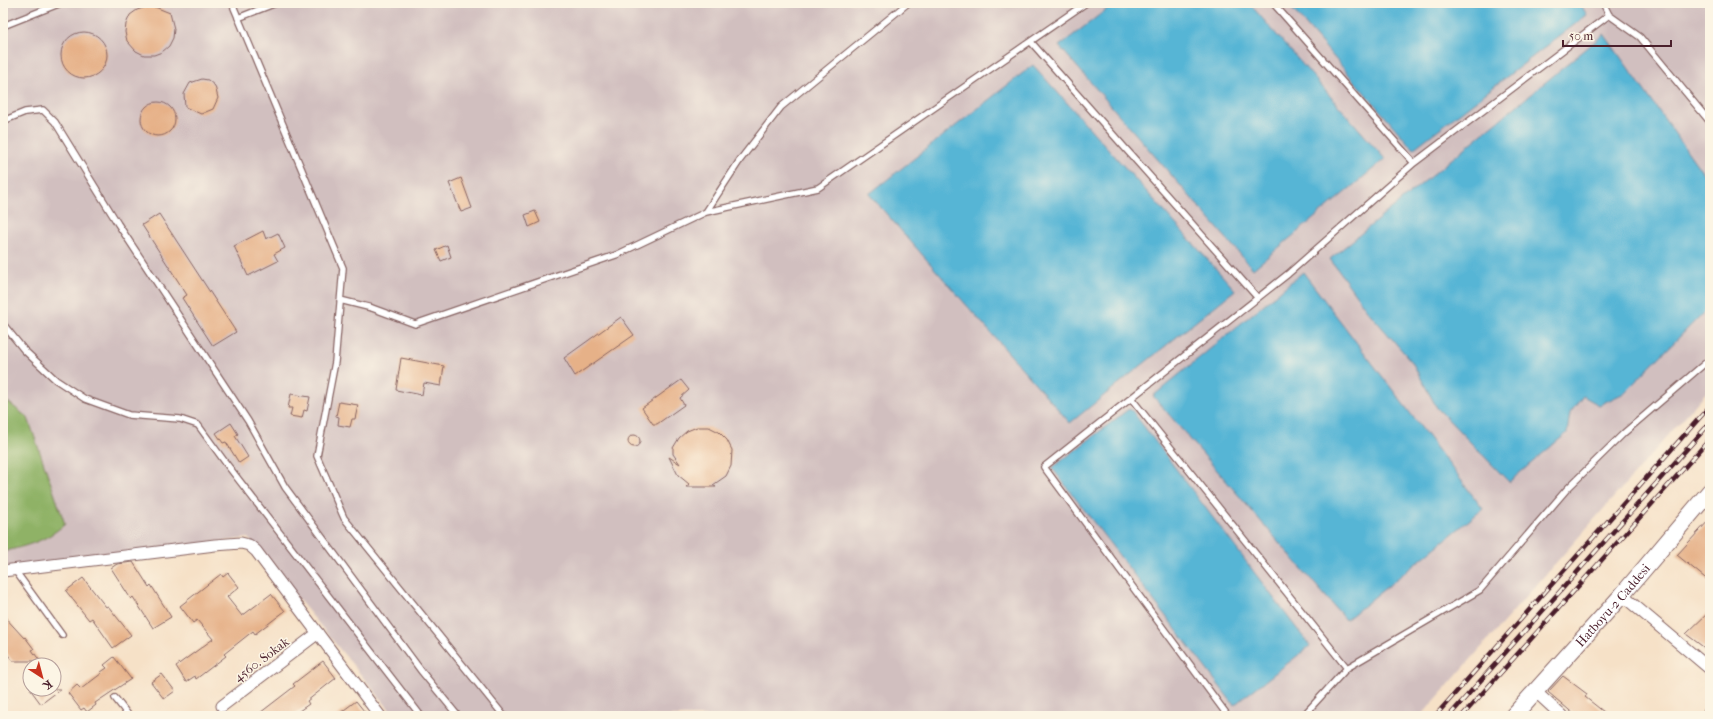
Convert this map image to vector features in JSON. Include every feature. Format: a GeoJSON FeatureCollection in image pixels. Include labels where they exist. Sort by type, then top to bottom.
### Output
{"type":"FeatureCollection","features":[{"type":"Feature","properties":{"kind":"main road","name":"Hatboyu-2 Caddesi"},"geometry":{"type":"LineString","coordinates":[[1513,716],[1622,595],[1710,491]]}},
{"type":"Feature","properties":{"kind":"street"},"geometry":{"type":"LineString","coordinates":[[8,570],[241,543],[250,545],[380,716]]}},
{"type":"Feature","properties":{"kind":"street"},"geometry":{"type":"LineString","coordinates":[[1622,595],[1710,669]]}},
{"type":"Feature","properties":{"kind":"street","name":"4560. Sokak"},"geometry":{"type":"LineString","coordinates":[[222,706],[318,633]]}},
{"type":"Feature","properties":{"kind":"street"},"geometry":{"type":"LineString","coordinates":[[1534,691],[1562,716]]}},
{"type":"Feature","properties":{"kind":"street"},"geometry":{"type":"LineString","coordinates":[[1707,716],[1710,712]]}},
{"type":"Feature","properties":{"kind":"lane"},"geometry":{"type":"LineString","coordinates":[[3,26],[61,3]]}},
{"type":"Feature","properties":{"kind":"lane"},"geometry":{"type":"LineString","coordinates":[[232,3],[343,268],[334,362],[317,456],[344,518],[504,716]]}},
{"type":"Feature","properties":{"kind":"lane"},"geometry":{"type":"LineString","coordinates":[[238,18],[276,3]]}},
{"type":"Feature","properties":{"kind":"lane"},"geometry":{"type":"LineString","coordinates":[[706,212],[740,160],[781,108],[908,3]]}},
{"type":"Feature","properties":{"kind":"lane"},"geometry":{"type":"LineString","coordinates":[[340,300],[372,308],[415,324],[616,255],[706,212],[818,188],[1086,3]]}},
{"type":"Feature","properties":{"kind":"lane"},"geometry":{"type":"LineString","coordinates":[[1273,3],[1414,163]]}},
{"type":"Feature","properties":{"kind":"lane"},"geometry":{"type":"LineString","coordinates":[[1603,3],[1609,15],[1640,37],[1710,122]]}},
{"type":"Feature","properties":{"kind":"lane"},"geometry":{"type":"LineString","coordinates":[[1228,716],[1044,467],[1288,274],[1414,163],[1609,15]]}},
{"type":"Feature","properties":{"kind":"lane"},"geometry":{"type":"LineString","coordinates":[[1031,42],[1257,297]]}},
{"type":"Feature","properties":{"kind":"lane"},"geometry":{"type":"LineString","coordinates":[[3,120],[25,112],[43,110],[55,122],[118,224],[248,421],[285,487],[422,672],[458,716]]}},
{"type":"Feature","properties":{"kind":"lane"},"geometry":{"type":"LineString","coordinates":[[3,324],[24,350],[56,380],[85,399],[129,415],[180,419],[198,425],[421,716]]}},
{"type":"Feature","properties":{"kind":"lane"},"geometry":{"type":"LineString","coordinates":[[1303,716],[1347,668],[1480,590],[1567,488],[1624,433],[1710,359]]}},
{"type":"Feature","properties":{"kind":"lane"},"geometry":{"type":"LineString","coordinates":[[1131,398],[1347,668]]}},
{"type":"Feature","properties":{"kind":"lane"},"geometry":{"type":"LineString","coordinates":[[8,570],[62,635]]}},
{"type":"Feature","properties":{"kind":"lane"},"geometry":{"type":"LineString","coordinates":[[115,698],[129,716]]}},
{"type":"Feature","properties":{"kind":"shaded area"},"geometry":{"type":"Polygon","coordinates":[[[3,3],[1710,3],[1710,388],[1421,716],[395,716],[248,538],[3,570],[3,3]]]}},
{"type":"Feature","properties":{"kind":"green space"},"geometry":{"type":"Polygon","coordinates":[[[3,398],[28,418],[65,524],[43,539],[3,552],[3,398]]]}},
{"type":"Feature","properties":{"kind":"water"},"geometry":{"type":"Polygon","coordinates":[[[1115,3],[1249,3],[1385,159],[1253,269],[1059,46],[1115,3]]]}},
{"type":"Feature","properties":{"kind":"water"},"geometry":{"type":"Polygon","coordinates":[[[1287,3],[1580,3],[1587,15],[1413,149],[1287,3]]]}},
{"type":"Feature","properties":{"kind":"water"},"geometry":{"type":"Polygon","coordinates":[[[1604,34],[1710,183],[1710,306],[1624,393],[1599,405],[1583,396],[1570,413],[1567,433],[1509,482],[1437,408],[1412,362],[1366,309],[1330,259],[1604,34]]]}},
{"type":"Feature","properties":{"kind":"water"},"geometry":{"type":"Polygon","coordinates":[[[1033,65],[1235,290],[1070,423],[869,194],[1033,65]]]}},
{"type":"Feature","properties":{"kind":"water"},"geometry":{"type":"Polygon","coordinates":[[[1303,272],[1483,509],[1346,620],[1153,396],[1303,272]]]}},
{"type":"Feature","properties":{"kind":"water"},"geometry":{"type":"Polygon","coordinates":[[[1130,408],[1310,646],[1234,705],[1052,468],[1130,408]]]}},
{"type":"Feature","properties":{"kind":"building"},"geometry":{"type":"Polygon","coordinates":[[[146,7],[155,7],[170,13],[174,29],[173,38],[169,46],[162,52],[154,55],[144,55],[136,51],[127,41],[125,32],[126,24],[130,15],[137,10],[146,7]]]}},
{"type":"Feature","properties":{"kind":"building"},"geometry":{"type":"Polygon","coordinates":[[[84,32],[97,36],[103,42],[107,55],[103,68],[97,74],[84,78],[71,74],[65,68],[61,55],[65,42],[71,36],[84,32]]]}},
{"type":"Feature","properties":{"kind":"building"},"geometry":{"type":"Polygon","coordinates":[[[202,79],[208,80],[215,86],[218,98],[213,109],[201,114],[185,107],[184,94],[190,83],[202,79]]]}},
{"type":"Feature","properties":{"kind":"building"},"geometry":{"type":"Polygon","coordinates":[[[158,102],[170,107],[175,119],[170,131],[158,136],[146,131],[141,119],[146,107],[158,102]]]}},
{"type":"Feature","properties":{"kind":"building"},"geometry":{"type":"Polygon","coordinates":[[[461,178],[472,208],[461,212],[449,183],[461,178]]]}},
{"type":"Feature","properties":{"kind":"building"},"geometry":{"type":"Polygon","coordinates":[[[535,211],[540,222],[529,227],[525,215],[535,211]]]}},
{"type":"Feature","properties":{"kind":"building"},"geometry":{"type":"Polygon","coordinates":[[[159,214],[236,332],[213,346],[182,298],[187,295],[142,225],[159,214]]]}},
{"type":"Feature","properties":{"kind":"building"},"geometry":{"type":"Polygon","coordinates":[[[263,231],[266,239],[278,233],[285,248],[274,254],[278,261],[248,276],[234,246],[263,231]]]}},
{"type":"Feature","properties":{"kind":"building"},"geometry":{"type":"Polygon","coordinates":[[[447,245],[451,257],[441,261],[436,250],[447,245]]]}},
{"type":"Feature","properties":{"kind":"building"},"geometry":{"type":"Polygon","coordinates":[[[621,317],[634,335],[575,376],[564,358],[621,317]]]}},
{"type":"Feature","properties":{"kind":"building"},"geometry":{"type":"Polygon","coordinates":[[[401,358],[444,366],[441,386],[424,383],[422,395],[396,390],[401,358]]]}},
{"type":"Feature","properties":{"kind":"building"},"geometry":{"type":"Polygon","coordinates":[[[681,380],[689,390],[680,398],[684,405],[657,424],[653,424],[642,408],[681,380]]]}},
{"type":"Feature","properties":{"kind":"building"},"geometry":{"type":"Polygon","coordinates":[[[291,394],[310,397],[307,411],[304,410],[302,418],[290,416],[292,408],[288,408],[291,394]]]}},
{"type":"Feature","properties":{"kind":"building"},"geometry":{"type":"Polygon","coordinates":[[[339,402],[358,405],[355,419],[352,419],[350,427],[338,425],[339,417],[336,416],[339,402]]]}},
{"type":"Feature","properties":{"kind":"building"},"geometry":{"type":"Polygon","coordinates":[[[231,423],[238,434],[235,436],[248,457],[239,463],[226,442],[223,443],[216,433],[231,423]]]}},
{"type":"Feature","properties":{"kind":"building"},"geometry":{"type":"Polygon","coordinates":[[[697,427],[709,427],[719,432],[727,440],[732,450],[731,466],[726,476],[713,485],[716,487],[686,487],[689,484],[678,475],[669,457],[680,464],[673,454],[673,448],[679,438],[687,431],[697,427]]]}},
{"type":"Feature","properties":{"kind":"building"},"geometry":{"type":"Polygon","coordinates":[[[632,435],[636,435],[640,441],[636,447],[632,447],[628,443],[628,439],[632,435]]]}},
{"type":"Feature","properties":{"kind":"building"},"geometry":{"type":"Polygon","coordinates":[[[1710,519],[1710,582],[1677,555],[1710,519]]]}},
{"type":"Feature","properties":{"kind":"building"},"geometry":{"type":"Polygon","coordinates":[[[133,562],[149,587],[151,585],[171,617],[153,628],[133,597],[131,599],[111,568],[117,564],[133,562]]]}},
{"type":"Feature","properties":{"kind":"building"},"geometry":{"type":"Polygon","coordinates":[[[228,573],[239,587],[227,597],[242,616],[271,594],[285,611],[255,634],[253,631],[224,654],[226,656],[196,679],[195,676],[186,682],[176,666],[213,639],[197,620],[193,623],[180,606],[221,574],[223,577],[228,573]]]}},
{"type":"Feature","properties":{"kind":"building"},"geometry":{"type":"Polygon","coordinates":[[[83,578],[131,635],[113,648],[92,618],[89,620],[66,591],[83,578]]]}},
{"type":"Feature","properties":{"kind":"building"},"geometry":{"type":"Polygon","coordinates":[[[1710,611],[1710,652],[1686,634],[1710,611]]]}},
{"type":"Feature","properties":{"kind":"building"},"geometry":{"type":"Polygon","coordinates":[[[3,615],[24,638],[25,637],[34,649],[32,650],[37,657],[22,657],[22,661],[13,661],[3,649],[3,615]]]}},
{"type":"Feature","properties":{"kind":"building"},"geometry":{"type":"Polygon","coordinates":[[[114,657],[131,679],[95,703],[96,705],[87,712],[84,708],[81,710],[68,693],[77,685],[81,689],[102,673],[101,672],[107,668],[104,665],[114,657]]]}},
{"type":"Feature","properties":{"kind":"building"},"geometry":{"type":"Polygon","coordinates":[[[323,661],[336,678],[307,701],[309,704],[292,716],[256,716],[295,686],[293,684],[323,661]]]}},
{"type":"Feature","properties":{"kind":"building"},"geometry":{"type":"Polygon","coordinates":[[[162,674],[175,691],[164,699],[151,682],[162,674]]]}},
{"type":"Feature","properties":{"kind":"building"},"geometry":{"type":"Polygon","coordinates":[[[1563,676],[1587,694],[1585,697],[1609,716],[1576,716],[1548,692],[1563,676]]]}},
{"type":"Feature","properties":{"kind":"building"},"geometry":{"type":"Polygon","coordinates":[[[36,697],[50,697],[41,704],[36,697]]]}},
{"type":"Feature","properties":{"kind":"building"},"geometry":{"type":"Polygon","coordinates":[[[356,701],[368,716],[336,716],[356,701]]]}},
{"type":"Feature","properties":{"kind":"railway"},"geometry":{"type":"LineString","coordinates":[[1435,716],[1710,406]]}},
{"type":"Feature","properties":{"kind":"railway"},"geometry":{"type":"LineString","coordinates":[[1449,716],[1710,423]]}},
{"type":"Feature","properties":{"kind":"railway"},"geometry":{"type":"LineString","coordinates":[[1462,716],[1710,439]]}}]}
